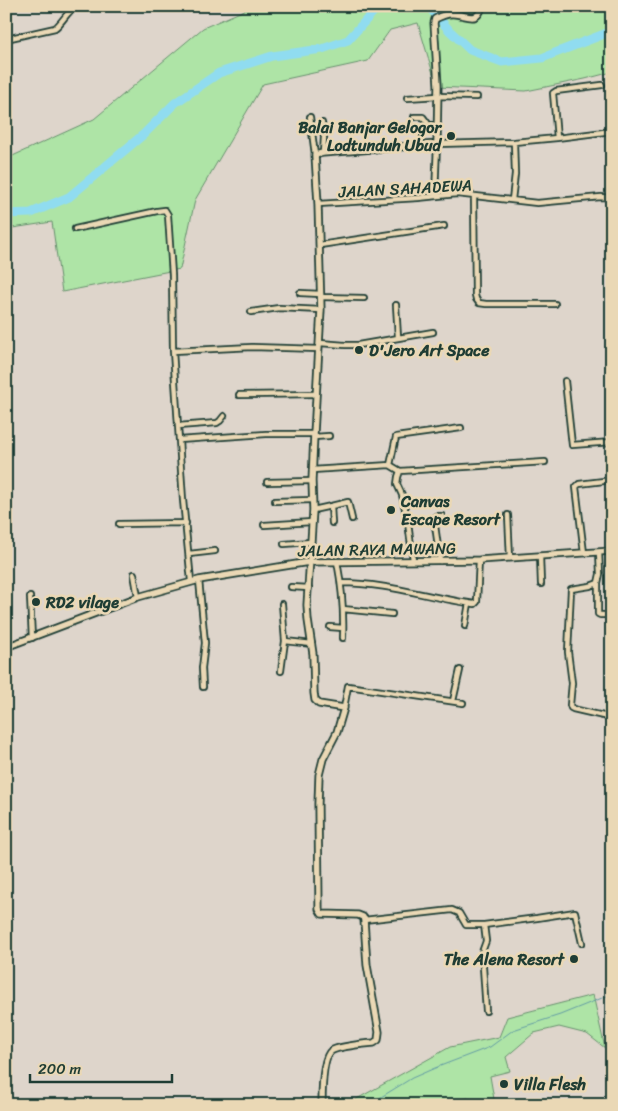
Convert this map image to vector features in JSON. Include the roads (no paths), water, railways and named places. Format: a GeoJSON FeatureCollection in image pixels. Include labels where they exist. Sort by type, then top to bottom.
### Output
{"type":"FeatureCollection","features":[{"type":"Feature","properties":{"kind":"street"},"geometry":{"type":"LineString","coordinates":[[6,40],[54,28],[77,6]]}},
{"type":"Feature","properties":{"kind":"street"},"geometry":{"type":"LineString","coordinates":[[435,196],[438,96],[434,23],[435,19],[447,14],[456,14],[469,18],[476,16],[480,14],[482,6]]}},
{"type":"Feature","properties":{"kind":"street"},"geometry":{"type":"LineString","coordinates":[[557,138],[554,93],[556,91],[602,85]]}},
{"type":"Feature","properties":{"kind":"street"},"geometry":{"type":"LineString","coordinates":[[407,98],[438,96],[477,97]]}},
{"type":"Feature","properties":{"kind":"street"},"geometry":{"type":"LineString","coordinates":[[310,116],[318,204],[321,310],[307,605],[312,644],[315,700],[319,704],[344,708]]}},
{"type":"Feature","properties":{"kind":"street"},"geometry":{"type":"LineString","coordinates":[[414,117],[423,118],[429,126],[437,126]]}},
{"type":"Feature","properties":{"kind":"street"},"geometry":{"type":"LineString","coordinates":[[322,123],[324,137],[323,153]]}},
{"type":"Feature","properties":{"kind":"street"},"geometry":{"type":"LineString","coordinates":[[315,155],[437,144],[514,142],[612,131]]}},
{"type":"Feature","properties":{"kind":"street"},"geometry":{"type":"LineString","coordinates":[[512,200],[515,174],[514,142]]}},
{"type":"Feature","properties":{"kind":"street","name":"JALAN SAHADEWA"},"geometry":{"type":"LineString","coordinates":[[318,204],[457,194],[537,203],[600,197],[612,198]]}},
{"type":"Feature","properties":{"kind":"street"},"geometry":{"type":"LineString","coordinates":[[474,196],[475,295],[477,302],[486,304],[555,304]]}},
{"type":"Feature","properties":{"kind":"street"},"geometry":{"type":"LineString","coordinates":[[75,229],[158,211],[165,210],[167,213],[172,275],[173,351],[191,581]]}},
{"type":"Feature","properties":{"kind":"street"},"geometry":{"type":"LineString","coordinates":[[320,245],[444,226]]}},
{"type":"Feature","properties":{"kind":"street"},"geometry":{"type":"LineString","coordinates":[[300,293],[364,298]]}},
{"type":"Feature","properties":{"kind":"street"},"geometry":{"type":"LineString","coordinates":[[396,305],[398,337]]}},
{"type":"Feature","properties":{"kind":"street"},"geometry":{"type":"LineString","coordinates":[[251,312],[280,308],[321,310]]}},
{"type":"Feature","properties":{"kind":"street"},"geometry":{"type":"LineString","coordinates":[[173,351],[252,347],[345,346],[433,332]]}},
{"type":"Feature","properties":{"kind":"street"},"geometry":{"type":"LineString","coordinates":[[565,381],[572,445],[612,442]]}},
{"type":"Feature","properties":{"kind":"street"},"geometry":{"type":"LineString","coordinates":[[239,395],[316,394]]}},
{"type":"Feature","properties":{"kind":"street"},"geometry":{"type":"LineString","coordinates":[[178,426],[217,423],[224,416]]}},
{"type":"Feature","properties":{"kind":"street"},"geometry":{"type":"LineString","coordinates":[[390,465],[396,436],[461,428]]}},
{"type":"Feature","properties":{"kind":"street"},"geometry":{"type":"LineString","coordinates":[[179,440],[266,434],[329,436]]}},
{"type":"Feature","properties":{"kind":"street"},"geometry":{"type":"LineString","coordinates":[[312,470],[390,465],[400,471],[545,462]]}},
{"type":"Feature","properties":{"kind":"street"},"geometry":{"type":"LineString","coordinates":[[400,471],[398,484],[408,523],[413,560]]}},
{"type":"Feature","properties":{"kind":"street"},"geometry":{"type":"LineString","coordinates":[[584,553],[576,487],[579,484],[612,480]]}},
{"type":"Feature","properties":{"kind":"street"},"geometry":{"type":"LineString","coordinates":[[267,482],[312,481]]}},
{"type":"Feature","properties":{"kind":"street"},"geometry":{"type":"LineString","coordinates":[[275,501],[313,500]]}},
{"type":"Feature","properties":{"kind":"street"},"geometry":{"type":"LineString","coordinates":[[313,510],[348,502],[352,518]]}},
{"type":"Feature","properties":{"kind":"street"},"geometry":{"type":"LineString","coordinates":[[331,506],[332,523]]}},
{"type":"Feature","properties":{"kind":"street"},"geometry":{"type":"LineString","coordinates":[[508,515],[510,558]]}},
{"type":"Feature","properties":{"kind":"street"},"geometry":{"type":"LineString","coordinates":[[440,561],[434,518],[442,516]]}},
{"type":"Feature","properties":{"kind":"street"},"geometry":{"type":"LineString","coordinates":[[264,524],[312,522]]}},
{"type":"Feature","properties":{"kind":"street"},"geometry":{"type":"LineString","coordinates":[[119,524],[186,523]]}},
{"type":"Feature","properties":{"kind":"street"},"geometry":{"type":"LineString","coordinates":[[284,544],[311,542]]}},
{"type":"Feature","properties":{"kind":"street","name":"JALAN RAYA MAWANG"},"geometry":{"type":"LineString","coordinates":[[6,647],[138,597],[191,581],[310,562],[479,560],[612,550]]}},
{"type":"Feature","properties":{"kind":"street"},"geometry":{"type":"LineString","coordinates":[[189,554],[215,551]]}},
{"type":"Feature","properties":{"kind":"street"},"geometry":{"type":"LineString","coordinates":[[599,552],[598,614],[612,616]]}},
{"type":"Feature","properties":{"kind":"street"},"geometry":{"type":"LineString","coordinates":[[540,556],[542,584]]}},
{"type":"Feature","properties":{"kind":"street"},"geometry":{"type":"LineString","coordinates":[[341,583],[359,583],[396,588],[475,604],[477,602],[479,560]]}},
{"type":"Feature","properties":{"kind":"street"},"geometry":{"type":"LineString","coordinates":[[337,561],[343,609],[342,638]]}},
{"type":"Feature","properties":{"kind":"street"},"geometry":{"type":"LineString","coordinates":[[134,574],[138,597]]}},
{"type":"Feature","properties":{"kind":"street"},"geometry":{"type":"LineString","coordinates":[[199,580],[205,643],[202,668],[203,687]]}},
{"type":"Feature","properties":{"kind":"street"},"geometry":{"type":"LineString","coordinates":[[598,583],[571,589],[568,652],[572,679],[570,705],[573,709],[612,718]]}},
{"type":"Feature","properties":{"kind":"street"},"geometry":{"type":"LineString","coordinates":[[291,587],[309,588]]}},
{"type":"Feature","properties":{"kind":"street"},"geometry":{"type":"LineString","coordinates":[[30,597],[32,638]]}},
{"type":"Feature","properties":{"kind":"street"},"geometry":{"type":"LineString","coordinates":[[465,626],[469,603]]}},
{"type":"Feature","properties":{"kind":"street"},"geometry":{"type":"LineString","coordinates":[[280,671],[285,641],[282,604]]}},
{"type":"Feature","properties":{"kind":"street"},"geometry":{"type":"LineString","coordinates":[[343,609],[392,614]]}},
{"type":"Feature","properties":{"kind":"street"},"geometry":{"type":"LineString","coordinates":[[330,627],[343,628]]}},
{"type":"Feature","properties":{"kind":"street"},"geometry":{"type":"LineString","coordinates":[[285,641],[312,644]]}},
{"type":"Feature","properties":{"kind":"street"},"geometry":{"type":"LineString","coordinates":[[453,701],[460,670]]}},
{"type":"Feature","properties":{"kind":"street"},"geometry":{"type":"LineString","coordinates":[[322,1105],[324,1071],[328,1055],[339,1048],[374,1043],[378,1040],[379,1032],[367,965],[363,917],[358,915],[322,914],[319,909],[318,804],[320,775],[324,759],[337,732],[348,686],[463,703]]}},
{"type":"Feature","properties":{"kind":"street"},"geometry":{"type":"LineString","coordinates":[[364,920],[452,910],[458,912],[466,925],[484,925],[575,912],[582,942]]}},
{"type":"Feature","properties":{"kind":"street"},"geometry":{"type":"LineString","coordinates":[[484,925],[486,941],[482,952],[486,1011]]}},
{"type":"Feature","properties":{"kind":"waterway"},"geometry":{"type":"LineString","coordinates":[[6,214],[31,213],[69,197],[144,134],[175,103],[219,73],[272,56],[322,49],[348,40],[380,6]]}},
{"type":"Feature","properties":{"kind":"waterway"},"geometry":{"type":"LineString","coordinates":[[428,6],[470,50],[502,62],[542,58],[612,31]]}},
{"type":"Feature","properties":{"kind":"waterway"},"geometry":{"type":"LineString","coordinates":[[368,1105],[412,1078],[490,1047],[513,1030],[560,1015],[612,994]]}},
{"type":"Feature","properties":{"kind":"place","name":"Balai Banjar Gelogor Lodtunduh Ubud"},"geometry":{"type":"Point","coordinates":[451,136]}},
{"type":"Feature","properties":{"kind":"place","name":"D'Jero Art Space"},"geometry":{"type":"Point","coordinates":[359,350]}},
{"type":"Feature","properties":{"kind":"place","name":"Canvas Escape Resort"},"geometry":{"type":"Point","coordinates":[391,510]}},
{"type":"Feature","properties":{"kind":"place","name":"RD2 vilage"},"geometry":{"type":"Point","coordinates":[36,602]}},
{"type":"Feature","properties":{"kind":"place","name":"The Alena Resort"},"geometry":{"type":"Point","coordinates":[574,959]}},
{"type":"Feature","properties":{"kind":"place","name":"Villa Flesh"},"geometry":{"type":"Point","coordinates":[504,1084]}}]}
